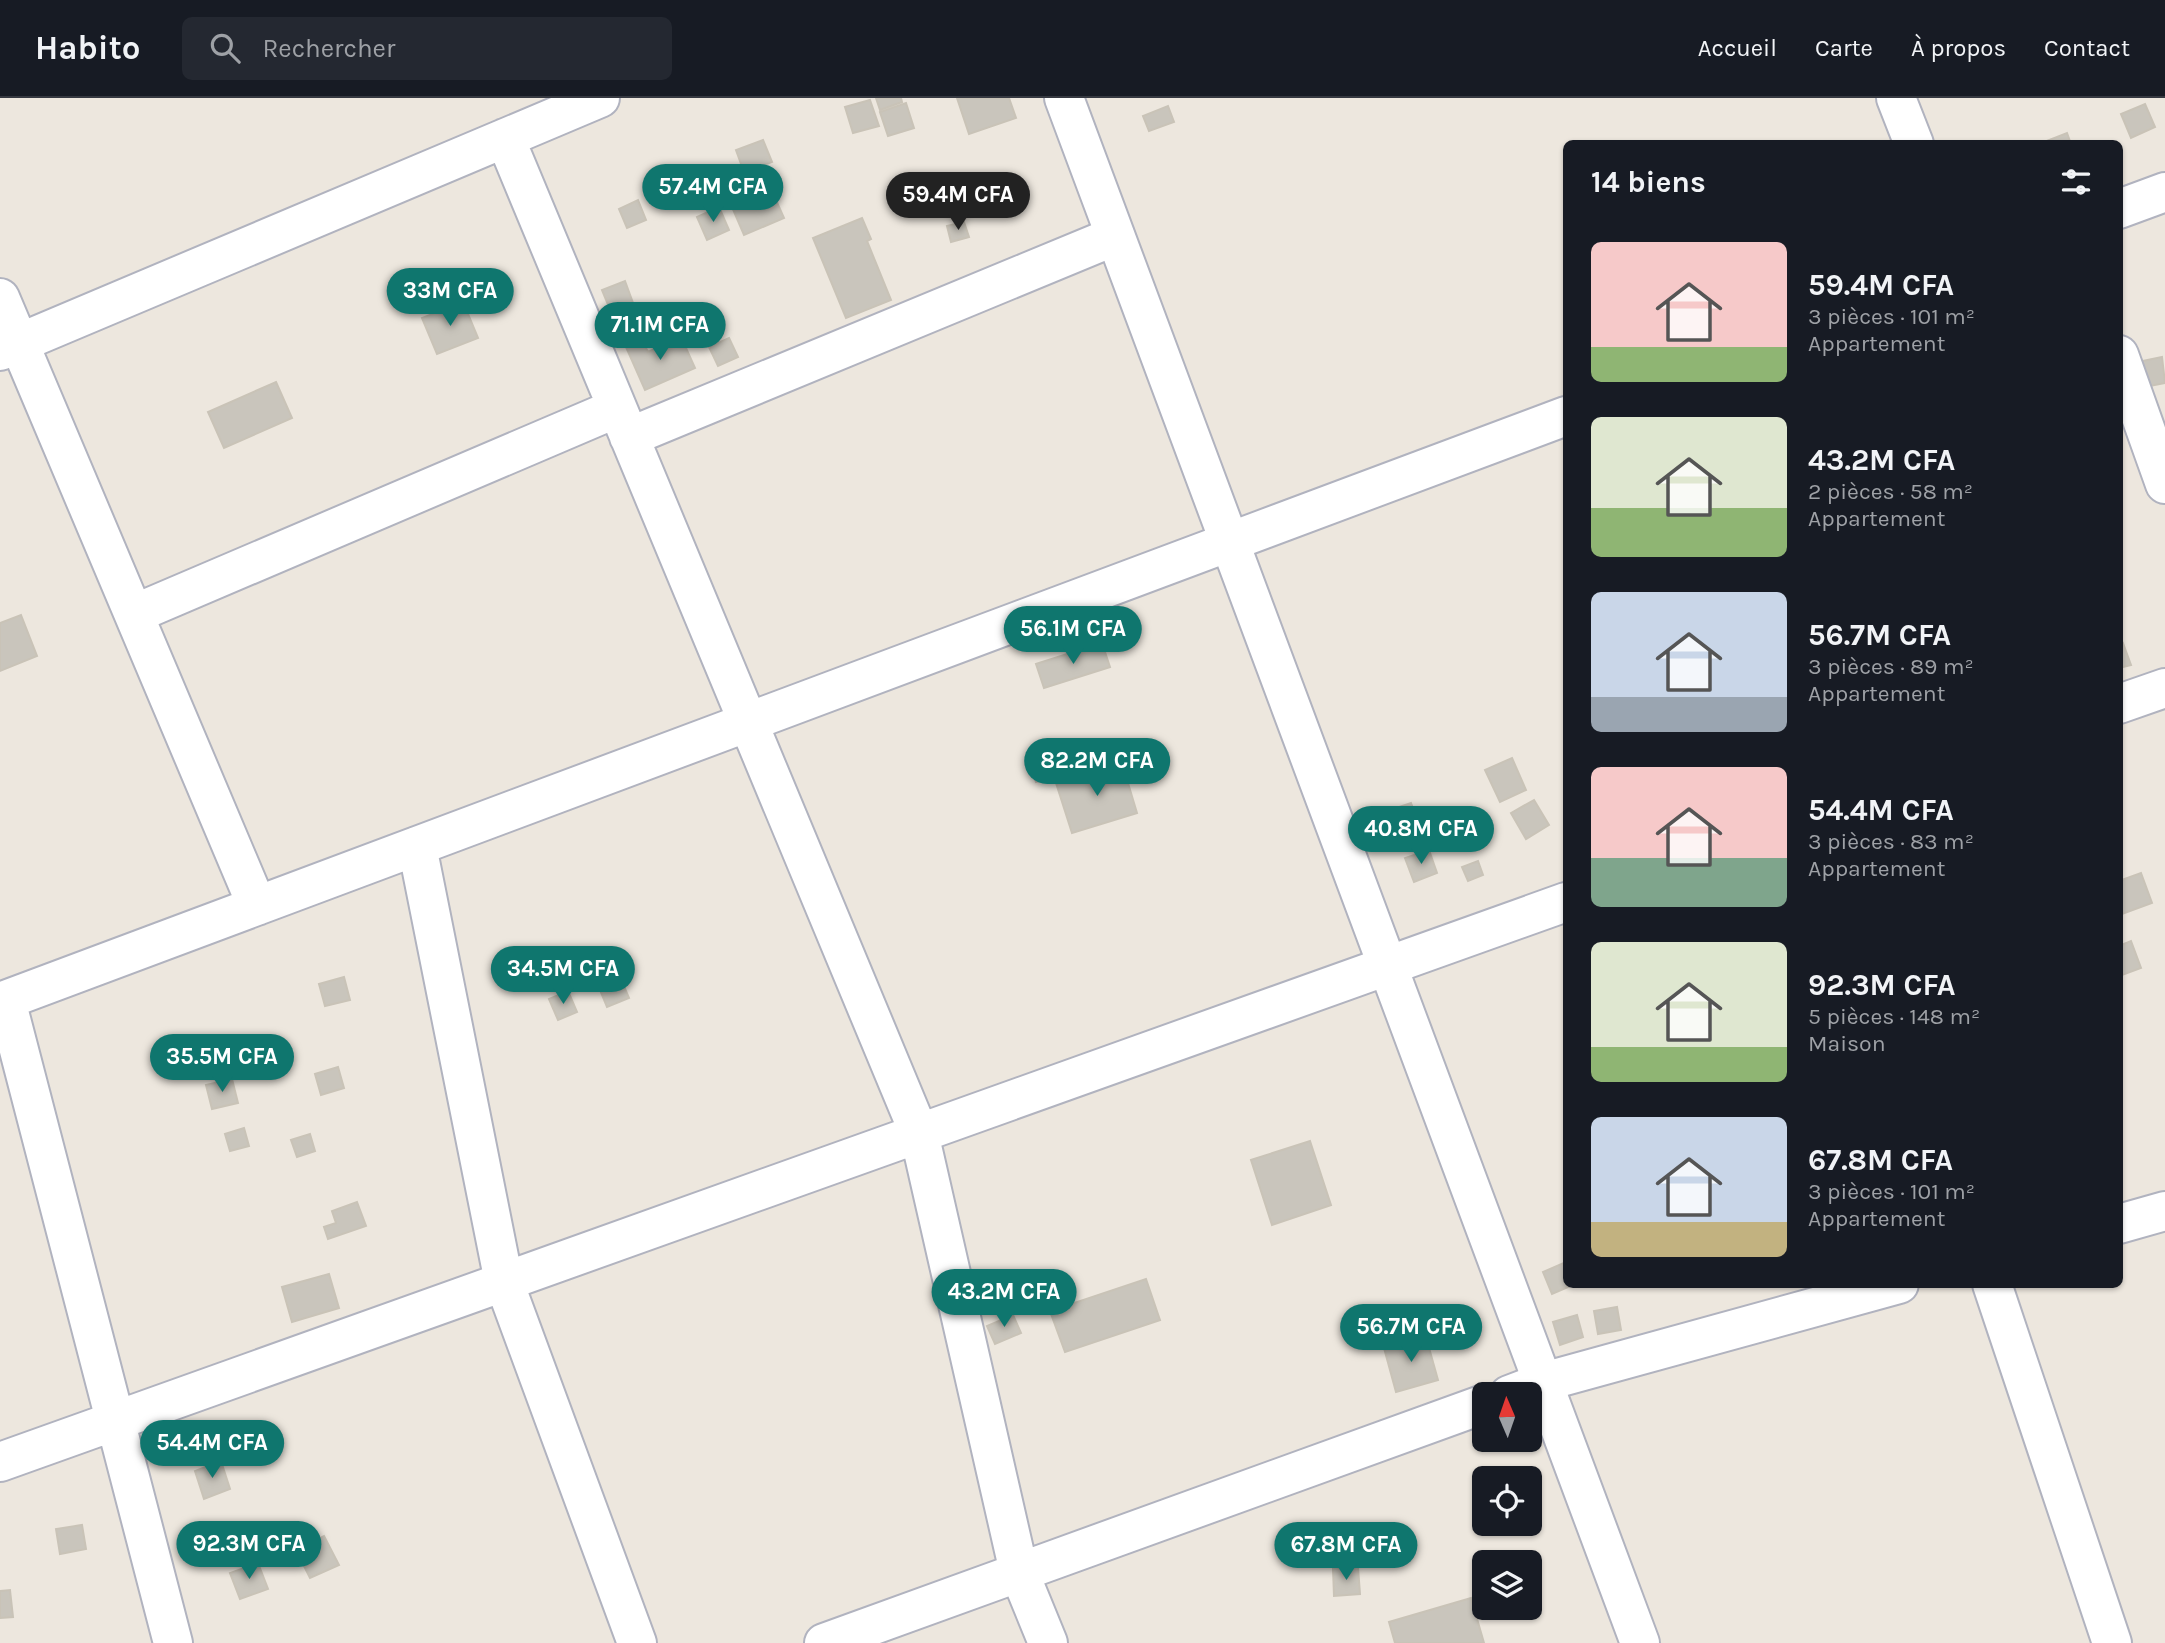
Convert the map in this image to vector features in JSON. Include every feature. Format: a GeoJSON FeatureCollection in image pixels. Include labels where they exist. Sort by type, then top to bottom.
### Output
{"type":"FeatureCollection","features":[{"type":"Feature","properties":{"kind":"street"},"geometry":{"type":"LineString","coordinates":[[10,347],[600,98]]}},
{"type":"Feature","properties":{"kind":"street"},"geometry":{"type":"LineString","coordinates":[[1064,98],[1388,966],[1524,1382]]}},
{"type":"Feature","properties":{"kind":"street"},"geometry":{"type":"LineString","coordinates":[[1896,98],[1912,140]]}},
{"type":"Feature","properties":{"kind":"street"},"geometry":{"type":"LineString","coordinates":[[505,138],[919,1133],[1019,1572],[1048,1643]]}},
{"type":"Feature","properties":{"kind":"street"},"geometry":{"type":"LineString","coordinates":[[2123,208],[2165,192]]}},
{"type":"Feature","properties":{"kind":"street"},"geometry":{"type":"LineString","coordinates":[[134,614],[623,423],[1115,236]]}},
{"type":"Feature","properties":{"kind":"street"},"geometry":{"type":"LineString","coordinates":[[0,298],[10,347],[134,614],[257,906]]}},
{"type":"Feature","properties":{"kind":"street"},"geometry":{"type":"LineString","coordinates":[[2123,366],[2165,484]]}},
{"type":"Feature","properties":{"kind":"street"},"geometry":{"type":"LineString","coordinates":[[173,1643],[3,1001],[1563,417]]}},
{"type":"Feature","properties":{"kind":"street"},"geometry":{"type":"LineString","coordinates":[[2123,703],[2165,688]]}},
{"type":"Feature","properties":{"kind":"street"},"geometry":{"type":"LineString","coordinates":[[417,846],[504,1282],[637,1643]]}},
{"type":"Feature","properties":{"kind":"street"},"geometry":{"type":"LineString","coordinates":[[0,1462],[1563,903]]}},
{"type":"Feature","properties":{"kind":"street"},"geometry":{"type":"LineString","coordinates":[[2123,1223],[2165,1211]]}},
{"type":"Feature","properties":{"kind":"street"},"geometry":{"type":"LineString","coordinates":[[1542,1384],[1885,1288]]}},
{"type":"Feature","properties":{"kind":"street"},"geometry":{"type":"LineString","coordinates":[[1993,1288],[2112,1643]]}},
{"type":"Feature","properties":{"kind":"street"},"geometry":{"type":"LineString","coordinates":[[824,1643],[1472,1408]]}},
{"type":"Feature","properties":{"kind":"street"},"geometry":{"type":"LineString","coordinates":[[1542,1424],[1640,1643]]}},
{"type":"Feature","properties":{"kind":"building"},"geometry":{"type":"Polygon","coordinates":[[[876,98],[901,98],[902,102],[880,110],[876,98]]]}},
{"type":"Feature","properties":{"kind":"building"},"geometry":{"type":"Polygon","coordinates":[[[957,98],[1009,98],[1016,118],[969,134],[957,98]]]}},
{"type":"Feature","properties":{"kind":"building"},"geometry":{"type":"Polygon","coordinates":[[[870,100],[879,126],[853,133],[845,107],[870,100]]]}},
{"type":"Feature","properties":{"kind":"building"},"geometry":{"type":"Polygon","coordinates":[[[906,103],[914,128],[888,136],[880,112],[906,103]]]}},
{"type":"Feature","properties":{"kind":"building"},"geometry":{"type":"Polygon","coordinates":[[[2145,104],[2155,127],[2131,138],[2121,114],[2145,104]]]}},
{"type":"Feature","properties":{"kind":"building"},"geometry":{"type":"Polygon","coordinates":[[[1168,106],[1174,122],[1149,131],[1143,116],[1168,106]]]}},
{"type":"Feature","properties":{"kind":"building"},"geometry":{"type":"Polygon","coordinates":[[[2067,133],[2070,140],[2049,140],[2067,133]]]}},
{"type":"Feature","properties":{"kind":"building"},"geometry":{"type":"Polygon","coordinates":[[[763,140],[772,162],[744,172],[736,150],[763,140]]]}},
{"type":"Feature","properties":{"kind":"building"},"geometry":{"type":"Polygon","coordinates":[[[771,189],[784,218],[744,235],[732,207],[771,189]]]}},
{"type":"Feature","properties":{"kind":"building"},"geometry":{"type":"Polygon","coordinates":[[[638,200],[646,220],[627,228],[619,209],[638,200]]]}},
{"type":"Feature","properties":{"kind":"building"},"geometry":{"type":"Polygon","coordinates":[[[719,207],[729,230],[707,240],[697,217],[719,207]]]}},
{"type":"Feature","properties":{"kind":"building"},"geometry":{"type":"Polygon","coordinates":[[[862,218],[871,239],[867,241],[891,300],[846,318],[813,238],[862,218]]]}},
{"type":"Feature","properties":{"kind":"building"},"geometry":{"type":"Polygon","coordinates":[[[964,222],[969,237],[951,242],[947,226],[964,222]]]}},
{"type":"Feature","properties":{"kind":"building"},"geometry":{"type":"Polygon","coordinates":[[[625,281],[633,303],[611,312],[602,290],[625,281]]]}},
{"type":"Feature","properties":{"kind":"building"},"geometry":{"type":"Polygon","coordinates":[[[463,302],[478,338],[437,354],[422,318],[463,302]]]}},
{"type":"Feature","properties":{"kind":"building"},"geometry":{"type":"Polygon","coordinates":[[[681,337],[695,368],[645,390],[626,347],[642,340],[648,352],[681,337]]]}},
{"type":"Feature","properties":{"kind":"building"},"geometry":{"type":"Polygon","coordinates":[[[729,338],[738,357],[718,366],[709,347],[729,338]]]}},
{"type":"Feature","properties":{"kind":"building"},"geometry":{"type":"Polygon","coordinates":[[[2162,357],[2165,383],[2139,388],[2133,363],[2162,357]]]}},
{"type":"Feature","properties":{"kind":"building"},"geometry":{"type":"Polygon","coordinates":[[[276,382],[292,418],[224,448],[208,412],[276,382]]]}},
{"type":"Feature","properties":{"kind":"building"},"geometry":{"type":"Polygon","coordinates":[[[21,615],[37,656],[0,671],[0,623],[21,615]]]}},
{"type":"Feature","properties":{"kind":"building"},"geometry":{"type":"Polygon","coordinates":[[[1102,643],[1110,667],[1044,688],[1036,664],[1102,643]]]}},
{"type":"Feature","properties":{"kind":"building"},"geometry":{"type":"Polygon","coordinates":[[[2123,643],[2131,665],[2123,667],[2123,643]]]}},
{"type":"Feature","properties":{"kind":"building"},"geometry":{"type":"Polygon","coordinates":[[[1512,758],[1526,790],[1500,802],[1485,770],[1512,758]]]}},
{"type":"Feature","properties":{"kind":"building"},"geometry":{"type":"Polygon","coordinates":[[[1046,759],[1051,777],[1036,782],[1030,763],[1046,759]]]}},
{"type":"Feature","properties":{"kind":"building"},"geometry":{"type":"Polygon","coordinates":[[[1122,763],[1137,813],[1072,833],[1056,783],[1122,763]]]}},
{"type":"Feature","properties":{"kind":"building"},"geometry":{"type":"Polygon","coordinates":[[[1534,800],[1549,825],[1526,839],[1511,813],[1534,800]]]}},
{"type":"Feature","properties":{"kind":"building"},"geometry":{"type":"Polygon","coordinates":[[[1411,803],[1420,827],[1396,835],[1387,811],[1411,803]]]}},
{"type":"Feature","properties":{"kind":"building"},"geometry":{"type":"Polygon","coordinates":[[[1429,850],[1437,873],[1414,882],[1405,858],[1429,850]]]}},
{"type":"Feature","properties":{"kind":"building"},"geometry":{"type":"Polygon","coordinates":[[[1478,861],[1483,875],[1468,881],[1462,867],[1478,861]]]}},
{"type":"Feature","properties":{"kind":"building"},"geometry":{"type":"Polygon","coordinates":[[[2141,873],[2152,903],[2123,914],[2123,880],[2141,873]]]}},
{"type":"Feature","properties":{"kind":"building"},"geometry":{"type":"Polygon","coordinates":[[[2131,941],[2141,968],[2123,975],[2123,944],[2131,941]]]}},
{"type":"Feature","properties":{"kind":"building"},"geometry":{"type":"Polygon","coordinates":[[[344,977],[350,1000],[325,1006],[319,984],[344,977]]]}},
{"type":"Feature","properties":{"kind":"building"},"geometry":{"type":"Polygon","coordinates":[[[620,977],[629,998],[607,1007],[598,985],[620,977]]]}},
{"type":"Feature","properties":{"kind":"building"},"geometry":{"type":"Polygon","coordinates":[[[568,991],[577,1012],[558,1020],[549,999],[568,991]]]}},
{"type":"Feature","properties":{"kind":"building"},"geometry":{"type":"Polygon","coordinates":[[[338,1067],[344,1088],[321,1095],[315,1074],[338,1067]]]}},
{"type":"Feature","properties":{"kind":"building"},"geometry":{"type":"Polygon","coordinates":[[[232,1079],[238,1103],[212,1109],[206,1085],[232,1079]]]}},
{"type":"Feature","properties":{"kind":"building"},"geometry":{"type":"Polygon","coordinates":[[[244,1128],[249,1146],[230,1151],[225,1134],[244,1128]]]}},
{"type":"Feature","properties":{"kind":"building"},"geometry":{"type":"Polygon","coordinates":[[[310,1134],[315,1151],[297,1157],[291,1140],[310,1134]]]}},
{"type":"Feature","properties":{"kind":"building"},"geometry":{"type":"Polygon","coordinates":[[[1310,1141],[1331,1205],[1272,1225],[1251,1160],[1310,1141]]]}},
{"type":"Feature","properties":{"kind":"building"},"geometry":{"type":"Polygon","coordinates":[[[357,1202],[366,1226],[328,1239],[324,1227],[336,1223],[332,1211],[357,1202]]]}},
{"type":"Feature","properties":{"kind":"building"},"geometry":{"type":"Polygon","coordinates":[[[1563,1263],[1563,1288],[1566,1288],[1552,1294],[1543,1272],[1563,1263]]]}},
{"type":"Feature","properties":{"kind":"building"},"geometry":{"type":"Polygon","coordinates":[[[329,1274],[339,1308],[292,1322],[282,1287],[329,1274]]]}},
{"type":"Feature","properties":{"kind":"building"},"geometry":{"type":"Polygon","coordinates":[[[1146,1279],[1160,1320],[1065,1352],[1050,1311],[1146,1279]]]}},
{"type":"Feature","properties":{"kind":"building"},"geometry":{"type":"Polygon","coordinates":[[[1617,1307],[1621,1330],[1598,1334],[1594,1311],[1617,1307]]]}},
{"type":"Feature","properties":{"kind":"building"},"geometry":{"type":"Polygon","coordinates":[[[1013,1315],[1021,1333],[995,1344],[987,1326],[1013,1315]]]}},
{"type":"Feature","properties":{"kind":"building"},"geometry":{"type":"Polygon","coordinates":[[[1577,1315],[1583,1337],[1560,1345],[1553,1322],[1577,1315]]]}},
{"type":"Feature","properties":{"kind":"building"},"geometry":{"type":"Polygon","coordinates":[[[1426,1337],[1438,1380],[1396,1392],[1384,1348],[1426,1337]]]}},
{"type":"Feature","properties":{"kind":"building"},"geometry":{"type":"Polygon","coordinates":[[[221,1461],[230,1489],[204,1499],[195,1471],[221,1461]]]}},
{"type":"Feature","properties":{"kind":"building"},"geometry":{"type":"Polygon","coordinates":[[[82,1525],[86,1549],[60,1554],[56,1529],[82,1525]]]}},
{"type":"Feature","properties":{"kind":"building"},"geometry":{"type":"Polygon","coordinates":[[[324,1536],[339,1565],[310,1578],[296,1550],[324,1536]]]}},
{"type":"Feature","properties":{"kind":"building"},"geometry":{"type":"Polygon","coordinates":[[[258,1563],[268,1589],[240,1599],[230,1573],[258,1563]]]}},
{"type":"Feature","properties":{"kind":"building"},"geometry":{"type":"Polygon","coordinates":[[[1358,1567],[1360,1594],[1334,1596],[1333,1569],[1358,1567]]]}},
{"type":"Feature","properties":{"kind":"building"},"geometry":{"type":"Polygon","coordinates":[[[10,1590],[13,1617],[0,1618],[0,1591],[10,1590]]]}},
{"type":"Feature","properties":{"kind":"building"},"geometry":{"type":"Polygon","coordinates":[[[1471,1598],[1472,1620],[1477,1620],[1484,1643],[1395,1643],[1389,1622],[1471,1598]]]}}]}
